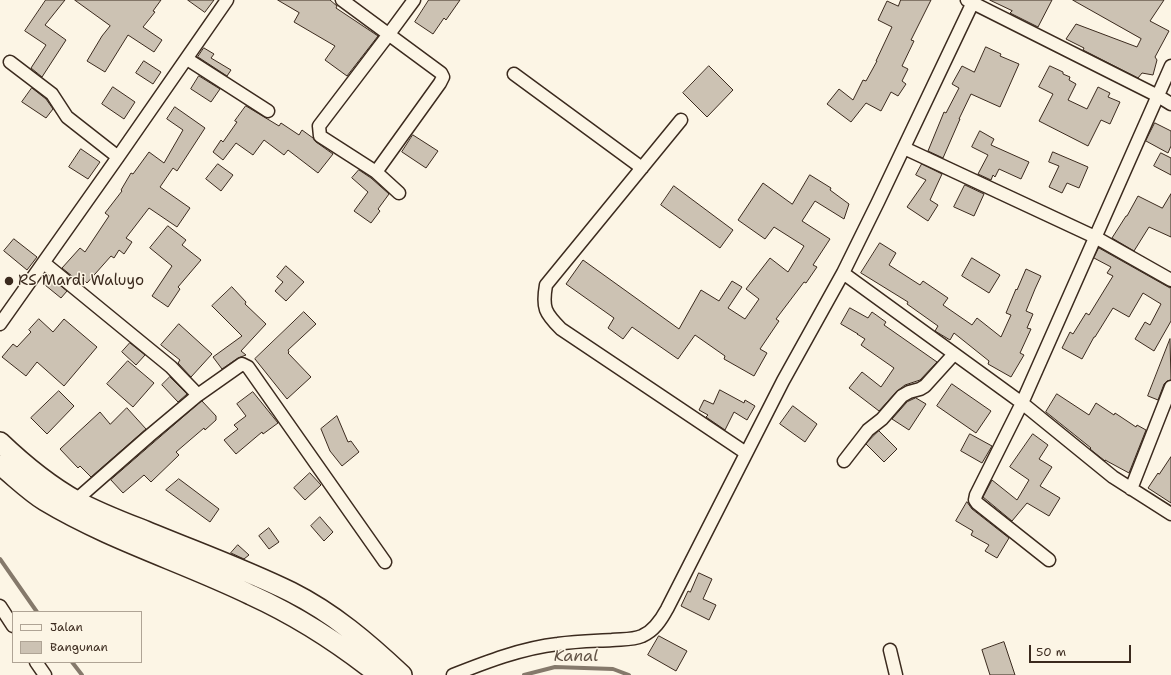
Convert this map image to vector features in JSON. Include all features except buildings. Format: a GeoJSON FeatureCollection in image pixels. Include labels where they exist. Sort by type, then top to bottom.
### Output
{"type":"FeatureCollection","features":[{"type":"Feature","properties":{"kind":"highway"},"geometry":{"type":"LineString","coordinates":[[0,442],[32,480],[44,500],[110,534],[251,594],[286,612],[342,646],[379,675]]}},
{"type":"Feature","properties":{"kind":"highway"},"geometry":{"type":"LineString","coordinates":[[0,465],[32,480],[56,487],[76,500],[116,519],[258,577],[292,593],[331,615],[356,633],[402,675]]}},
{"type":"Feature","properties":{"kind":"street"},"geometry":{"type":"LineString","coordinates":[[0,324],[118,158],[227,0]]}},
{"type":"Feature","properties":{"kind":"street"},"geometry":{"type":"LineString","coordinates":[[342,0],[441,73],[443,77],[376,172]]}},
{"type":"Feature","properties":{"kind":"street"},"geometry":{"type":"LineString","coordinates":[[399,192],[376,172],[320,136],[319,131],[320,126],[414,0]]}},
{"type":"Feature","properties":{"kind":"street"},"geometry":{"type":"LineString","coordinates":[[453,675],[518,652],[556,644],[643,636],[654,628],[667,609],[783,381],[843,273],[904,148],[971,1],[1171,104]]}},
{"type":"Feature","properties":{"kind":"street"},"geometry":{"type":"LineString","coordinates":[[187,59],[268,111]]}},
{"type":"Feature","properties":{"kind":"street"},"geometry":{"type":"LineString","coordinates":[[10,62],[52,94],[67,117],[118,158]]}},
{"type":"Feature","properties":{"kind":"street"},"geometry":{"type":"LineString","coordinates":[[1049,560],[977,503],[975,500],[976,495],[1022,403],[1171,66]]}},
{"type":"Feature","properties":{"kind":"street"},"geometry":{"type":"LineString","coordinates":[[514,74],[642,168]]}},
{"type":"Feature","properties":{"kind":"street"},"geometry":{"type":"LineString","coordinates":[[681,120],[546,285],[543,300],[546,312],[561,329],[746,453]]}},
{"type":"Feature","properties":{"kind":"street"},"geometry":{"type":"LineString","coordinates":[[904,148],[1095,237],[1171,280]]}},
{"type":"Feature","properties":{"kind":"street"},"geometry":{"type":"LineString","coordinates":[[44,263],[171,367],[198,395]]}},
{"type":"Feature","properties":{"kind":"street"},"geometry":{"type":"LineString","coordinates":[[843,273],[1022,403],[1113,477],[1171,514]]}},
{"type":"Feature","properties":{"kind":"street"},"geometry":{"type":"LineString","coordinates":[[844,462],[868,430],[882,419],[902,396],[925,386],[954,354]]}},
{"type":"Feature","properties":{"kind":"street"},"geometry":{"type":"LineString","coordinates":[[76,500],[198,395],[242,364],[246,365],[384,562]]}},
{"type":"Feature","properties":{"kind":"street"},"geometry":{"type":"LineString","coordinates":[[1131,489],[1171,387]]}},
{"type":"Feature","properties":{"kind":"street"},"geometry":{"type":"LineString","coordinates":[[0,606],[12,624]]}},
{"type":"Feature","properties":{"kind":"street"},"geometry":{"type":"LineString","coordinates":[[890,650],[896,675]]}},
{"type":"Feature","properties":{"kind":"street"},"geometry":{"type":"LineString","coordinates":[[37,663],[45,675]]}},
{"type":"Feature","properties":{"kind":"waterway","name":"Kanal"},"geometry":{"type":"LineString","coordinates":[[0,559],[36,611]]}},
{"type":"Feature","properties":{"kind":"waterway","name":"Kanal"},"geometry":{"type":"LineString","coordinates":[[73,663],[82,675]]}},
{"type":"Feature","properties":{"kind":"waterway","name":"Kanal"},"geometry":{"type":"LineString","coordinates":[[524,675],[555,667],[613,669],[629,675]]}},
{"type":"Feature","properties":{"kind":"place","name":"RS Mardi Waluyo"},"geometry":{"type":"Point","coordinates":[9,281]}}]}
